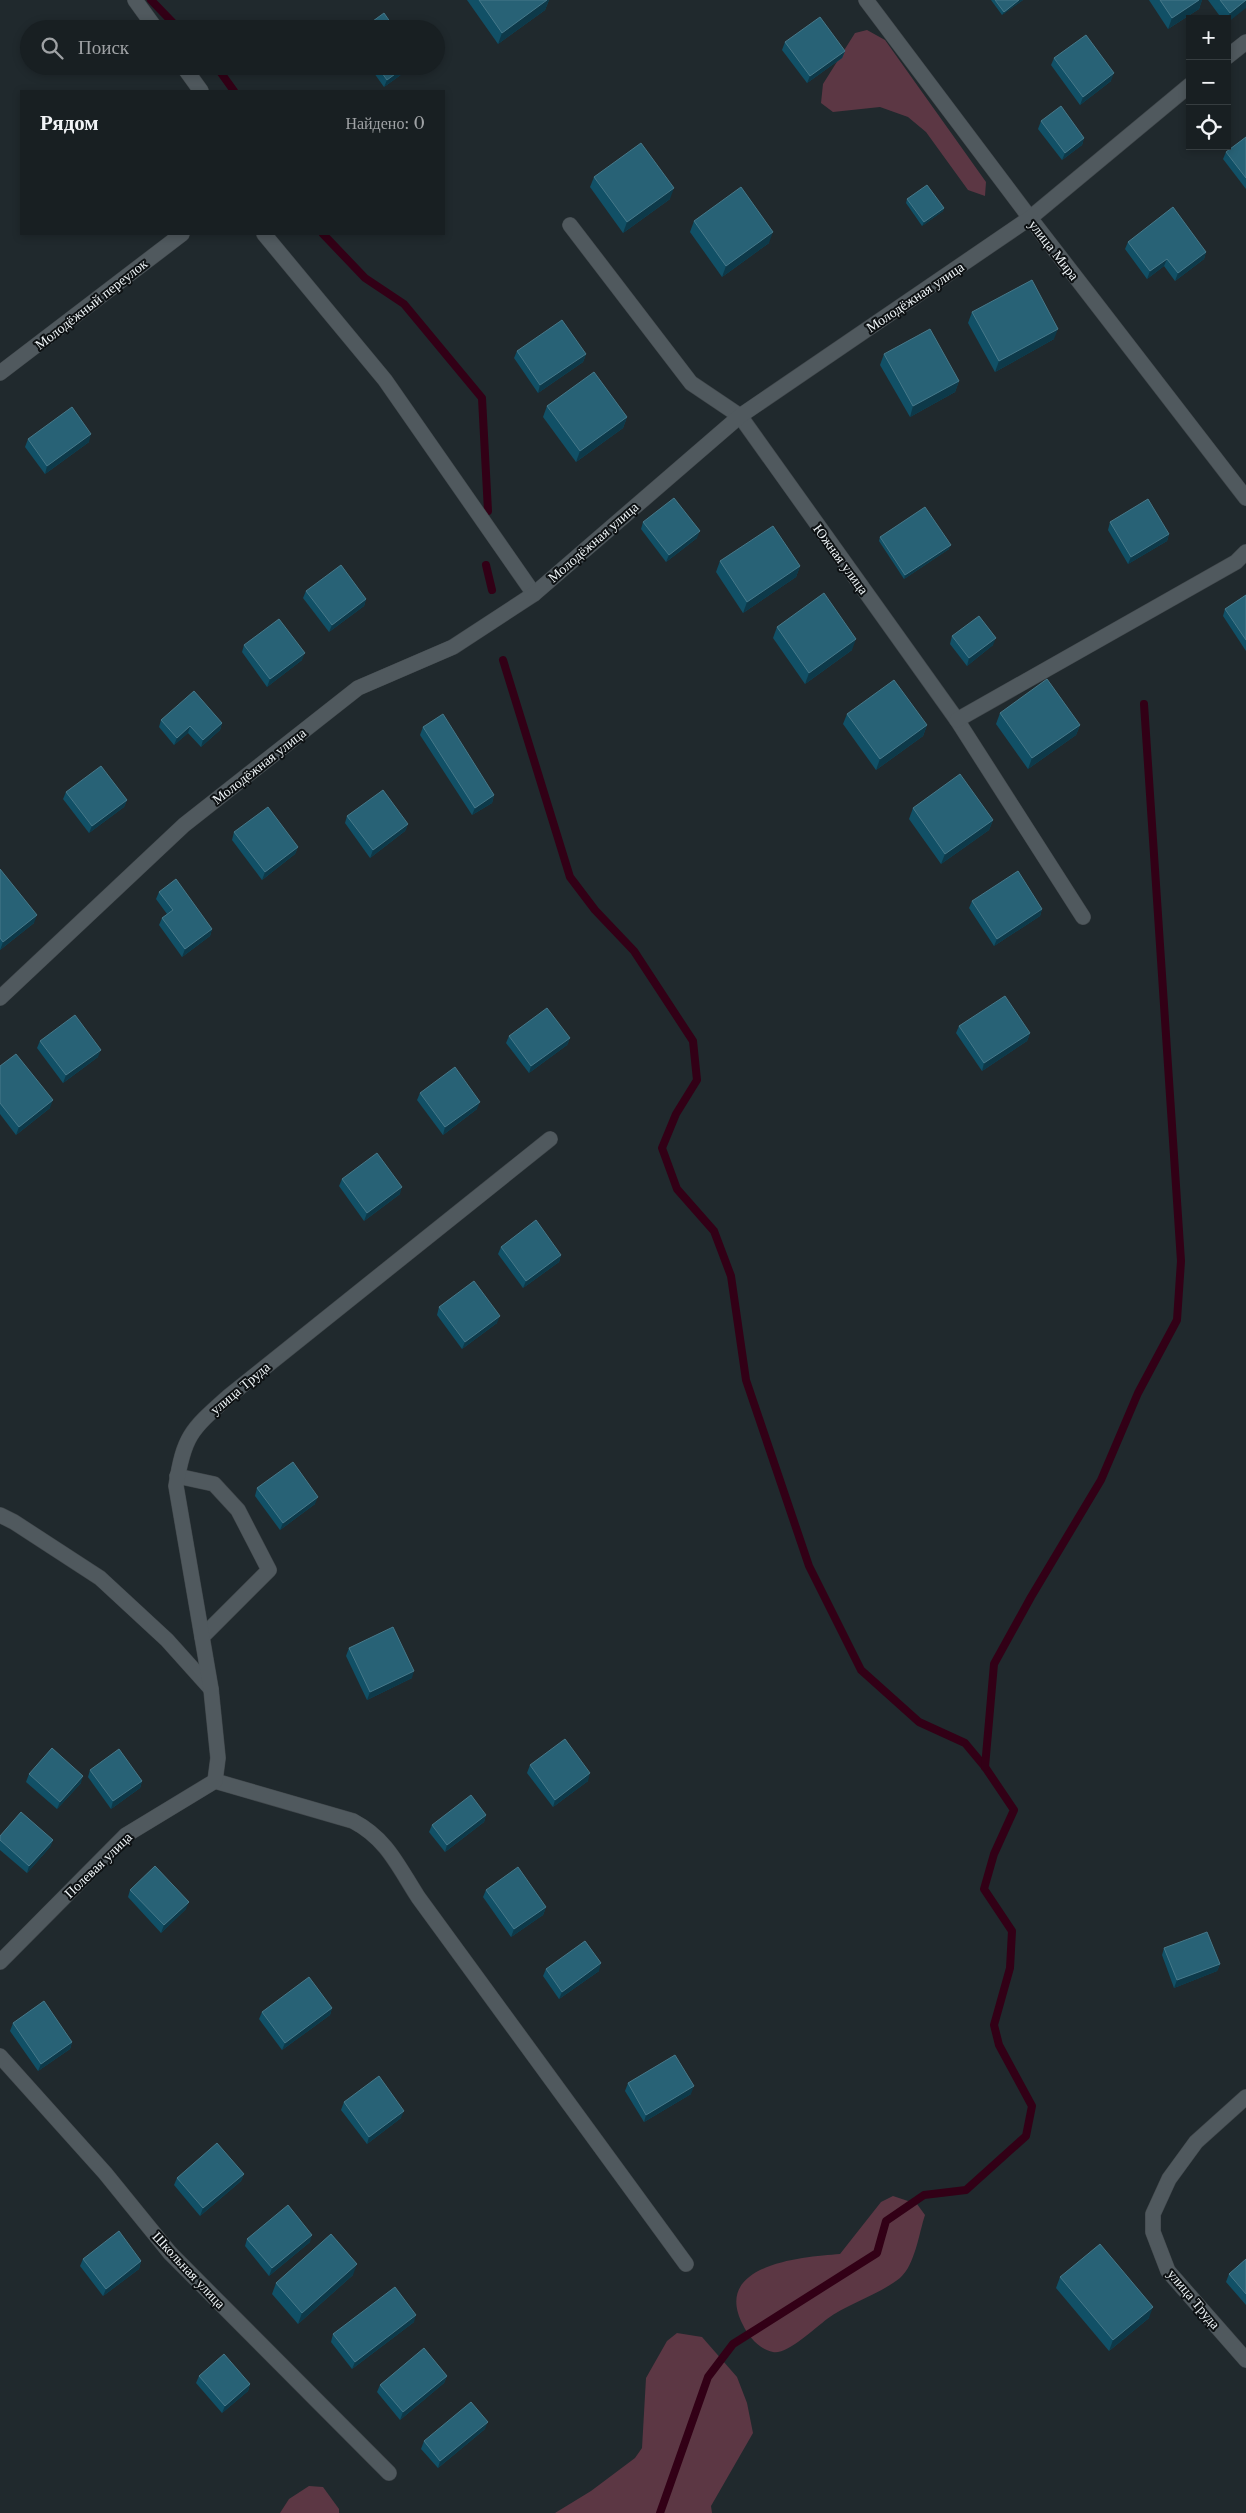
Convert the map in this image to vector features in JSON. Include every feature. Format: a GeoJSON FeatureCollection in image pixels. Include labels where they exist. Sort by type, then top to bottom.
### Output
{"type":"FeatureCollection","features":[{"type":"Feature","properties":{"kind":"street"},"geometry":{"type":"LineString","coordinates":[[135,0],[149,20]]}},
{"type":"Feature","properties":{"kind":"street","name":"улица Мира"},"geometry":{"type":"LineString","coordinates":[[866,0],[1030,218],[1246,498]]}},
{"type":"Feature","properties":{"kind":"street"},"geometry":{"type":"LineString","coordinates":[[1231,53],[1246,42]]}},
{"type":"Feature","properties":{"kind":"street"},"geometry":{"type":"LineString","coordinates":[[189,75],[200,90]]}},
{"type":"Feature","properties":{"kind":"street","name":"Молодёжная улица"},"geometry":{"type":"LineString","coordinates":[[0,998],[184,825],[358,688],[453,647],[534,594],[740,416],[1030,218],[1186,88]]}},
{"type":"Feature","properties":{"kind":"street","name":"Южная улица"},"geometry":{"type":"LineString","coordinates":[[570,226],[691,383],[740,416],[956,720],[1084,917]]}},
{"type":"Feature","properties":{"kind":"street","name":"Молодёжный переулок"},"geometry":{"type":"LineString","coordinates":[[2,367],[181,235]]}},
{"type":"Feature","properties":{"kind":"street"},"geometry":{"type":"LineString","coordinates":[[265,235],[385,380],[534,594]]}},
{"type":"Feature","properties":{"kind":"street"},"geometry":{"type":"LineString","coordinates":[[956,720],[1236,562],[1246,552]]}},
{"type":"Feature","properties":{"kind":"street","name":"улица Труда"},"geometry":{"type":"LineString","coordinates":[[215,1781],[218,1758],[211,1689],[176,1486],[180,1458],[185,1441],[200,1422],[550,1138]]}},
{"type":"Feature","properties":{"kind":"street"},"geometry":{"type":"LineString","coordinates":[[177,1476],[214,1484],[238,1510],[269,1570],[202,1637]]}},
{"type":"Feature","properties":{"kind":"street"},"geometry":{"type":"LineString","coordinates":[[0,1515],[14,1522],[100,1578],[166,1640],[211,1689]]}},
{"type":"Feature","properties":{"kind":"street"},"geometry":{"type":"LineString","coordinates":[[215,1781],[353,1820],[371,1830],[387,1847],[418,1897],[686,2264]]}},
{"type":"Feature","properties":{"kind":"street","name":"Полевая улица"},"geometry":{"type":"LineString","coordinates":[[0,1962],[126,1836],[215,1781]]}},
{"type":"Feature","properties":{"kind":"street","name":"Школьная улица"},"geometry":{"type":"LineString","coordinates":[[0,2056],[105,2173],[170,2253],[389,2474]]}},
{"type":"Feature","properties":{"kind":"street","name":"улица Труда"},"geometry":{"type":"LineString","coordinates":[[1246,2096],[1196,2142],[1169,2178],[1153,2214],[1153,2232],[1168,2271],[1246,2360]]}},
{"type":"Feature","properties":{"kind":"shaded area"},"geometry":{"type":"Polygon","coordinates":[[[867,30],[885,40],[986,182],[985,196],[968,190],[926,132],[908,117],[880,107],[833,112],[821,103],[823,84],[855,33],[867,30]]]}},
{"type":"Feature","properties":{"kind":"shaded area"},"geometry":{"type":"Polygon","coordinates":[[[893,2196],[917,2204],[925,2215],[913,2257],[900,2278],[884,2289],[844,2308],[786,2349],[779,2352],[768,2351],[755,2342],[743,2325],[736,2305],[739,2289],[750,2277],[765,2268],[784,2262],[840,2254],[881,2202],[893,2196]]]}},
{"type":"Feature","properties":{"kind":"shaded area"},"geometry":{"type":"Polygon","coordinates":[[[677,2333],[702,2337],[737,2377],[747,2403],[753,2433],[711,2506],[712,2513],[555,2513],[591,2491],[635,2458],[642,2448],[646,2378],[667,2341],[677,2333]]]}},
{"type":"Feature","properties":{"kind":"shaded area"},"geometry":{"type":"Polygon","coordinates":[[[309,2486],[323,2487],[339,2509],[339,2513],[280,2513],[289,2499],[309,2486]]]}},
{"type":"Feature","properties":{"kind":"building"},"geometry":{"type":"Polygon","coordinates":[[[479,0],[547,0],[502,33],[479,0]]]}},
{"type":"Feature","properties":{"kind":"building"},"geometry":{"type":"Polygon","coordinates":[[[995,0],[1019,0],[1004,12],[995,0]]]}},
{"type":"Feature","properties":{"kind":"building"},"geometry":{"type":"Polygon","coordinates":[[[1160,0],[1199,0],[1172,18],[1160,0]]]}},
{"type":"Feature","properties":{"kind":"building"},"geometry":{"type":"Polygon","coordinates":[[[1220,0],[1246,0],[1230,13],[1220,0]]]}},
{"type":"Feature","properties":{"kind":"building"},"geometry":{"type":"Polygon","coordinates":[[[384,13],[389,20],[374,20],[384,13]]]}},
{"type":"Feature","properties":{"kind":"building"},"geometry":{"type":"Polygon","coordinates":[[[820,17],[845,51],[810,76],[785,42],[820,17]]]}},
{"type":"Feature","properties":{"kind":"building"},"geometry":{"type":"Polygon","coordinates":[[[1086,35],[1114,73],[1083,97],[1054,58],[1086,35]]]}},
{"type":"Feature","properties":{"kind":"building"},"geometry":{"type":"Polygon","coordinates":[[[383,75],[394,75],[387,80],[383,75]]]}},
{"type":"Feature","properties":{"kind":"building"},"geometry":{"type":"Polygon","coordinates":[[[1061,106],[1084,138],[1065,153],[1041,121],[1061,106]]]}},
{"type":"Feature","properties":{"kind":"building"},"geometry":{"type":"Polygon","coordinates":[[[1246,137],[1246,178],[1226,152],[1246,137]]]}},
{"type":"Feature","properties":{"kind":"building"},"geometry":{"type":"Polygon","coordinates":[[[641,143],[674,188],[627,222],[594,177],[641,143]]]}},
{"type":"Feature","properties":{"kind":"building"},"geometry":{"type":"Polygon","coordinates":[[[927,185],[944,208],[924,222],[907,199],[927,185]]]}},
{"type":"Feature","properties":{"kind":"building"},"geometry":{"type":"Polygon","coordinates":[[[741,187],[773,232],[726,266],[694,221],[741,187]]]}},
{"type":"Feature","properties":{"kind":"building"},"geometry":{"type":"Polygon","coordinates":[[[1173,207],[1206,252],[1178,273],[1167,259],[1150,271],[1128,242],[1173,207]]]}},
{"type":"Feature","properties":{"kind":"building"},"geometry":{"type":"Polygon","coordinates":[[[1032,280],[1058,329],[999,361],[972,312],[1032,280]]]}},
{"type":"Feature","properties":{"kind":"building"},"geometry":{"type":"Polygon","coordinates":[[[562,320],[586,354],[540,385],[517,351],[562,320]]]}},
{"type":"Feature","properties":{"kind":"building"},"geometry":{"type":"Polygon","coordinates":[[[930,329],[959,381],[913,406],[884,354],[930,329]]]}},
{"type":"Feature","properties":{"kind":"building"},"geometry":{"type":"Polygon","coordinates":[[[594,372],[627,417],[580,451],[547,406],[594,372]]]}},
{"type":"Feature","properties":{"kind":"building"},"geometry":{"type":"Polygon","coordinates":[[[72,407],[91,434],[47,466],[28,439],[72,407]]]}},
{"type":"Feature","properties":{"kind":"building"},"geometry":{"type":"Polygon","coordinates":[[[674,498],[700,531],[669,555],[643,522],[674,498]]]}},
{"type":"Feature","properties":{"kind":"building"},"geometry":{"type":"Polygon","coordinates":[[[1148,499],[1169,534],[1131,557],[1110,522],[1148,499]]]}},
{"type":"Feature","properties":{"kind":"building"},"geometry":{"type":"Polygon","coordinates":[[[925,507],[951,545],[905,575],[880,537],[925,507]]]}},
{"type":"Feature","properties":{"kind":"building"},"geometry":{"type":"Polygon","coordinates":[[[773,526],[800,566],[747,602],[720,561],[773,526]]]}},
{"type":"Feature","properties":{"kind":"building"},"geometry":{"type":"Polygon","coordinates":[[[341,565],[366,599],[332,625],[306,591],[341,565]]]}},
{"type":"Feature","properties":{"kind":"building"},"geometry":{"type":"Polygon","coordinates":[[[824,593],[856,639],[809,673],[777,627],[824,593]]]}},
{"type":"Feature","properties":{"kind":"building"},"geometry":{"type":"Polygon","coordinates":[[[1246,595],[1246,640],[1225,609],[1246,595]]]}},
{"type":"Feature","properties":{"kind":"building"},"geometry":{"type":"Polygon","coordinates":[[[979,616],[996,638],[969,658],[952,636],[979,616]]]}},
{"type":"Feature","properties":{"kind":"building"},"geometry":{"type":"Polygon","coordinates":[[[279,619],[305,653],[270,679],[244,645],[279,619]]]}},
{"type":"Feature","properties":{"kind":"building"},"geometry":{"type":"Polygon","coordinates":[[[1047,679],[1080,725],[1032,758],[1000,713],[1047,679]]]}},
{"type":"Feature","properties":{"kind":"building"},"geometry":{"type":"Polygon","coordinates":[[[894,680],[927,725],[880,759],[847,714],[894,680]]]}},
{"type":"Feature","properties":{"kind":"building"},"geometry":{"type":"Polygon","coordinates":[[[194,691],[222,723],[203,740],[190,726],[177,738],[161,720],[194,691]]]}},
{"type":"Feature","properties":{"kind":"building"},"geometry":{"type":"Polygon","coordinates":[[[443,714],[494,795],[475,808],[423,727],[443,714]]]}},
{"type":"Feature","properties":{"kind":"building"},"geometry":{"type":"Polygon","coordinates":[[[101,766],[127,800],[92,826],[66,792],[101,766]]]}},
{"type":"Feature","properties":{"kind":"building"},"geometry":{"type":"Polygon","coordinates":[[[960,774],[993,820],[945,854],[913,808],[960,774]]]}},
{"type":"Feature","properties":{"kind":"building"},"geometry":{"type":"Polygon","coordinates":[[[383,790],[408,824],[373,850],[347,816],[383,790]]]}},
{"type":"Feature","properties":{"kind":"building"},"geometry":{"type":"Polygon","coordinates":[[[268,807],[298,847],[265,872],[234,832],[268,807]]]}},
{"type":"Feature","properties":{"kind":"building"},"geometry":{"type":"Polygon","coordinates":[[[0,869],[37,915],[3,942],[0,938],[0,869]]]}},
{"type":"Feature","properties":{"kind":"building"},"geometry":{"type":"Polygon","coordinates":[[[1018,871],[1042,909],[997,939],[972,901],[1018,871]]]}},
{"type":"Feature","properties":{"kind":"building"},"geometry":{"type":"Polygon","coordinates":[[[176,879],[212,929],[185,949],[162,918],[173,910],[159,892],[176,879]]]}},
{"type":"Feature","properties":{"kind":"building"},"geometry":{"type":"Polygon","coordinates":[[[1005,996],[1030,1033],[984,1063],[959,1026],[1005,996]]]}},
{"type":"Feature","properties":{"kind":"building"},"geometry":{"type":"Polygon","coordinates":[[[547,1008],[570,1038],[531,1066],[509,1036],[547,1008]]]}},
{"type":"Feature","properties":{"kind":"building"},"geometry":{"type":"Polygon","coordinates":[[[75,1015],[101,1050],[66,1075],[40,1041],[75,1015]]]}},
{"type":"Feature","properties":{"kind":"building"},"geometry":{"type":"Polygon","coordinates":[[[16,1054],[53,1100],[19,1127],[0,1103],[0,1066],[16,1054]]]}},
{"type":"Feature","properties":{"kind":"building"},"geometry":{"type":"Polygon","coordinates":[[[455,1067],[480,1102],[445,1127],[420,1093],[455,1067]]]}},
{"type":"Feature","properties":{"kind":"building"},"geometry":{"type":"Polygon","coordinates":[[[377,1153],[402,1187],[367,1213],[342,1179],[377,1153]]]}},
{"type":"Feature","properties":{"kind":"building"},"geometry":{"type":"Polygon","coordinates":[[[536,1220],[561,1255],[526,1281],[501,1247],[536,1220]]]}},
{"type":"Feature","properties":{"kind":"building"},"geometry":{"type":"Polygon","coordinates":[[[474,1281],[500,1316],[465,1342],[439,1307],[474,1281]]]}},
{"type":"Feature","properties":{"kind":"building"},"geometry":{"type":"Polygon","coordinates":[[[293,1462],[318,1497],[283,1523],[257,1488],[293,1462]]]}},
{"type":"Feature","properties":{"kind":"building"},"geometry":{"type":"Polygon","coordinates":[[[393,1627],[414,1671],[370,1692],[349,1648],[393,1627]]]}},
{"type":"Feature","properties":{"kind":"building"},"geometry":{"type":"Polygon","coordinates":[[[565,1739],[590,1773],[555,1800],[530,1765],[565,1739]]]}},
{"type":"Feature","properties":{"kind":"building"},"geometry":{"type":"Polygon","coordinates":[[[52,1748],[83,1776],[60,1802],[29,1774],[52,1748]]]}},
{"type":"Feature","properties":{"kind":"building"},"geometry":{"type":"Polygon","coordinates":[[[119,1749],[142,1781],[113,1801],[90,1770],[119,1749]]]}},
{"type":"Feature","properties":{"kind":"building"},"geometry":{"type":"Polygon","coordinates":[[[471,1795],[486,1815],[447,1845],[432,1825],[471,1795]]]}},
{"type":"Feature","properties":{"kind":"building"},"geometry":{"type":"Polygon","coordinates":[[[21,1812],[53,1840],[29,1866],[0,1840],[0,1836],[21,1812]]]}},
{"type":"Feature","properties":{"kind":"building"},"geometry":{"type":"Polygon","coordinates":[[[155,1866],[189,1902],[164,1925],[130,1890],[155,1866]]]}},
{"type":"Feature","properties":{"kind":"building"},"geometry":{"type":"Polygon","coordinates":[[[518,1867],[546,1907],[514,1929],[486,1890],[518,1867]]]}},
{"type":"Feature","properties":{"kind":"building"},"geometry":{"type":"Polygon","coordinates":[[[1207,1932],[1220,1964],[1177,1980],[1164,1948],[1207,1932]]]}},
{"type":"Feature","properties":{"kind":"building"},"geometry":{"type":"Polygon","coordinates":[[[585,1941],[601,1963],[562,1992],[546,1969],[585,1941]]]}},
{"type":"Feature","properties":{"kind":"building"},"geometry":{"type":"Polygon","coordinates":[[[309,1977],[332,2008],[285,2043],[262,2012],[309,1977]]]}},
{"type":"Feature","properties":{"kind":"building"},"geometry":{"type":"Polygon","coordinates":[[[44,2001],[72,2042],[41,2064],[13,2023],[44,2001]]]}},
{"type":"Feature","properties":{"kind":"building"},"geometry":{"type":"Polygon","coordinates":[[[675,2055],[694,2086],[646,2115],[628,2083],[675,2055]]]}},
{"type":"Feature","properties":{"kind":"building"},"geometry":{"type":"Polygon","coordinates":[[[379,2076],[404,2111],[369,2137],[344,2102],[379,2076]]]}},
{"type":"Feature","properties":{"kind":"building"},"geometry":{"type":"Polygon","coordinates":[[[217,2143],[244,2174],[203,2208],[177,2178],[217,2143]]]}},
{"type":"Feature","properties":{"kind":"building"},"geometry":{"type":"Polygon","coordinates":[[[288,2205],[312,2235],[272,2268],[247,2239],[288,2205]]]}},
{"type":"Feature","properties":{"kind":"building"},"geometry":{"type":"Polygon","coordinates":[[[119,2231],[141,2261],[106,2289],[83,2259],[119,2231]]]}},
{"type":"Feature","properties":{"kind":"building"},"geometry":{"type":"Polygon","coordinates":[[[331,2234],[357,2264],[302,2313],[276,2283],[331,2234]]]}},
{"type":"Feature","properties":{"kind":"building"},"geometry":{"type":"Polygon","coordinates":[[[1100,2244],[1153,2307],[1113,2340],[1060,2277],[1100,2244]]]}},
{"type":"Feature","properties":{"kind":"building"},"geometry":{"type":"Polygon","coordinates":[[[1246,2259],[1246,2294],[1229,2274],[1246,2259]]]}},
{"type":"Feature","properties":{"kind":"building"},"geometry":{"type":"Polygon","coordinates":[[[395,2287],[416,2315],[355,2362],[333,2334],[395,2287]]]}},
{"type":"Feature","properties":{"kind":"building"},"geometry":{"type":"Polygon","coordinates":[[[424,2348],[447,2376],[403,2412],[380,2385],[424,2348]]]}},
{"type":"Feature","properties":{"kind":"building"},"geometry":{"type":"Polygon","coordinates":[[[224,2354],[250,2384],[225,2406],[199,2376],[224,2354]]]}},
{"type":"Feature","properties":{"kind":"building"},"geometry":{"type":"Polygon","coordinates":[[[471,2402],[488,2422],[440,2461],[424,2441],[471,2402]]]}},
{"type":"Feature","properties":{"kind":"waterway"},"geometry":{"type":"LineString","coordinates":[[151,0],[170,20]]}},
{"type":"Feature","properties":{"kind":"waterway"},"geometry":{"type":"LineString","coordinates":[[222,75],[233,90]]}},
{"type":"Feature","properties":{"kind":"waterway"},"geometry":{"type":"LineString","coordinates":[[324,235],[365,278],[404,304],[482,398],[488,511]]}},
{"type":"Feature","properties":{"kind":"waterway"},"geometry":{"type":"LineString","coordinates":[[486,565],[492,590]]}},
{"type":"Feature","properties":{"kind":"waterway"},"geometry":{"type":"LineString","coordinates":[[503,660],[570,877],[595,910],[634,951],[693,1041],[697,1080],[676,1114],[662,1148],[677,1189],[714,1231],[731,1276],[746,1380],[809,1566],[861,1670],[919,1722],[965,1743],[985,1767],[1014,1810],[994,1854],[984,1889],[1012,1931],[1010,1968],[994,2025],[999,2045],[1032,2106],[1026,2136],[966,2190],[924,2195],[886,2221],[877,2253],[733,2344],[708,2377],[660,2513]]}},
{"type":"Feature","properties":{"kind":"waterway"},"geometry":{"type":"LineString","coordinates":[[985,1767],[994,1664],[1031,1597],[1101,1480],[1138,1393],[1177,1320],[1181,1261],[1144,704]]}}]}
